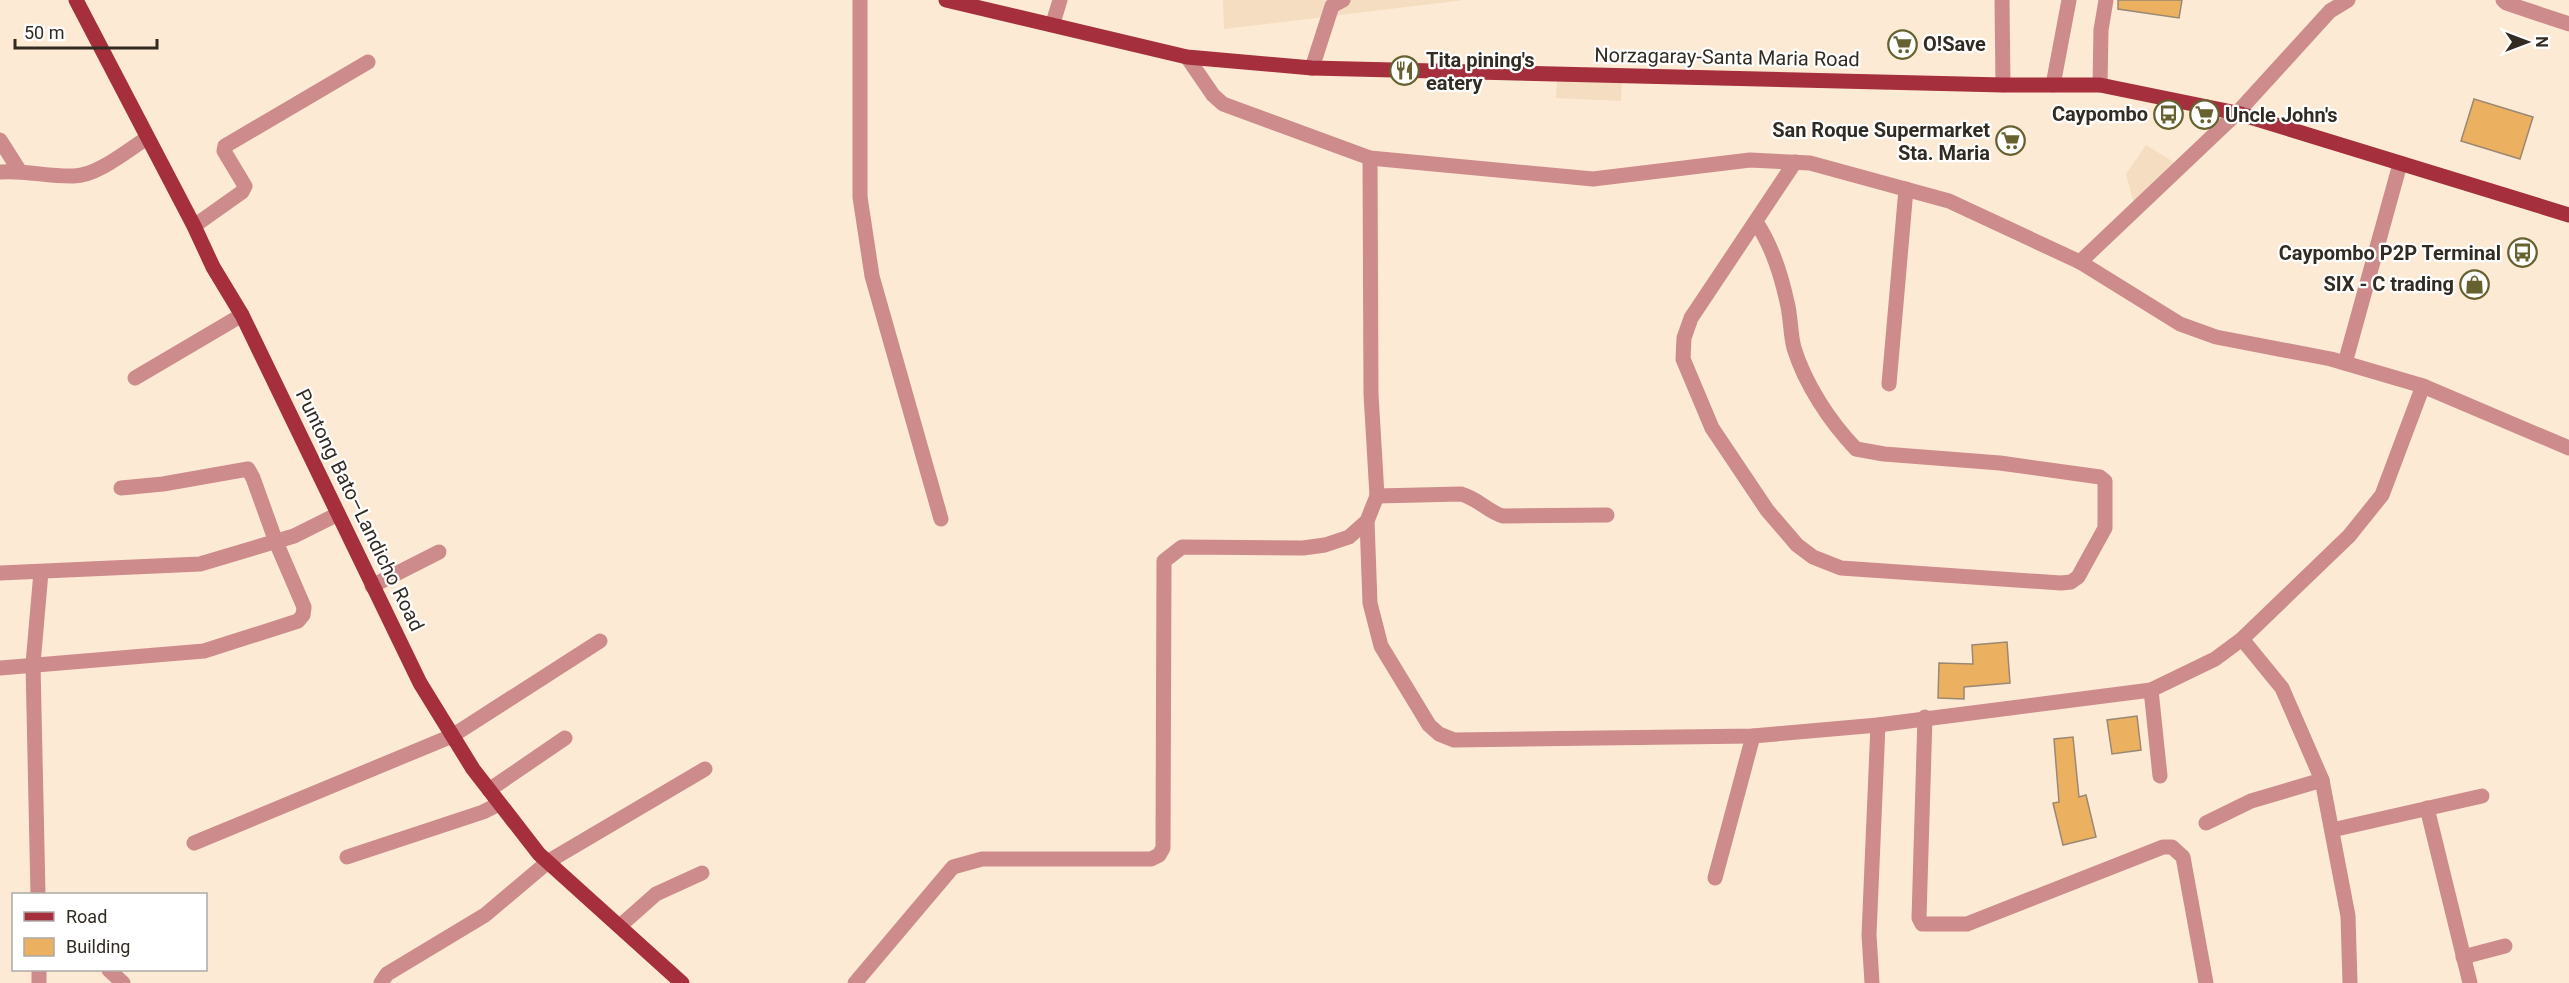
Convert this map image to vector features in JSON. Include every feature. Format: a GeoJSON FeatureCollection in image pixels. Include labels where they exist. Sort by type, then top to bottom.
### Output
{"type":"FeatureCollection","features":[{"type":"Feature","properties":{"kind":"main road","name":"Puntong Bato–Landicho Road"},"geometry":{"type":"LineString","coordinates":[[76,0],[194,226],[213,267],[242,315],[420,683],[452,736],[499,804],[539,854],[621,925],[682,983]]}},
{"type":"Feature","properties":{"kind":"main road","name":"Norzagaray-Santa Maria Road"},"geometry":{"type":"LineString","coordinates":[[946,0],[1053,23],[1187,57],[1312,68],[2003,85],[2100,85],[2237,113],[2569,215]]}},
{"type":"Feature","properties":{"kind":"street"},"geometry":{"type":"LineString","coordinates":[[860,0],[860,197],[872,276],[941,519]]}},
{"type":"Feature","properties":{"kind":"street"},"geometry":{"type":"LineString","coordinates":[[1053,23],[1060,0]]}},
{"type":"Feature","properties":{"kind":"street"},"geometry":{"type":"LineString","coordinates":[[1312,68],[1332,6],[1343,0]]}},
{"type":"Feature","properties":{"kind":"street"},"geometry":{"type":"LineString","coordinates":[[2002,0],[2003,85]]}},
{"type":"Feature","properties":{"kind":"street"},"geometry":{"type":"LineString","coordinates":[[2053,85],[2069,0]]}},
{"type":"Feature","properties":{"kind":"street"},"geometry":{"type":"LineString","coordinates":[[2100,85],[2101,30],[2106,0]]}},
{"type":"Feature","properties":{"kind":"street"},"geometry":{"type":"LineString","coordinates":[[2080,262],[2237,113],[2330,11],[2348,0]]}},
{"type":"Feature","properties":{"kind":"street"},"geometry":{"type":"LineString","coordinates":[[2503,0],[2569,24]]}},
{"type":"Feature","properties":{"kind":"street"},"geometry":{"type":"LineString","coordinates":[[1187,57],[1213,95],[1222,104],[1370,158],[1593,178],[1750,160],[1810,163],[1949,201],[2080,262],[2180,324],[2216,337],[2345,363],[2423,386],[2569,448]]}},
{"type":"Feature","properties":{"kind":"street"},"geometry":{"type":"LineString","coordinates":[[194,226],[243,192],[244,181],[224,151],[225,146],[368,62]]}},
{"type":"Feature","properties":{"kind":"street"},"geometry":{"type":"LineString","coordinates":[[0,172],[19,170],[75,176],[91,173],[147,138]]}},
{"type":"Feature","properties":{"kind":"street"},"geometry":{"type":"LineString","coordinates":[[0,140],[19,170]]}},
{"type":"Feature","properties":{"kind":"street"},"geometry":{"type":"LineString","coordinates":[[1370,158],[1371,394],[1377,496],[1367,521],[1370,603],[1381,646],[1429,725],[1439,734],[1454,740],[1753,736],[1878,725],[1925,717],[2151,690],[2194,671],[2242,639],[2349,536],[2382,495],[2423,386]]}},
{"type":"Feature","properties":{"kind":"street"},"geometry":{"type":"LineString","coordinates":[[1755,222],[1768,240],[1773,255],[1788,304],[1793,345],[1799,362],[1816,394],[1856,449],[1884,454],[2000,463],[2100,477],[2106,481],[2104,528],[2078,577],[2071,582],[2061,583],[1841,568],[1820,561],[1797,545],[1767,510],[1712,428],[1683,359],[1684,338],[1691,318],[1755,222],[1795,162]]}},
{"type":"Feature","properties":{"kind":"street"},"geometry":{"type":"LineString","coordinates":[[2345,363],[2400,164]]}},
{"type":"Feature","properties":{"kind":"street"},"geometry":{"type":"LineString","coordinates":[[1889,384],[1906,189]]}},
{"type":"Feature","properties":{"kind":"street"},"geometry":{"type":"LineString","coordinates":[[135,378],[242,315]]}},
{"type":"Feature","properties":{"kind":"street"},"geometry":{"type":"LineString","coordinates":[[0,668],[204,651],[298,621],[303,615],[304,607],[276,542],[254,478],[248,469],[163,484],[121,488]]}},
{"type":"Feature","properties":{"kind":"street"},"geometry":{"type":"LineString","coordinates":[[1377,496],[1461,494],[1473,498],[1503,516],[1607,515]]}},
{"type":"Feature","properties":{"kind":"street"},"geometry":{"type":"LineString","coordinates":[[0,573],[200,564],[294,536],[338,514]]}},
{"type":"Feature","properties":{"kind":"street"},"geometry":{"type":"LineString","coordinates":[[855,983],[953,867],[982,859],[1151,859],[1159,855],[1163,848],[1164,561],[1182,547],[1303,548],[1325,545],[1349,537],[1367,521]]}},
{"type":"Feature","properties":{"kind":"street"},"geometry":{"type":"LineString","coordinates":[[372,586],[439,552]]}},
{"type":"Feature","properties":{"kind":"street"},"geometry":{"type":"LineString","coordinates":[[38,893],[33,664],[41,572]]}},
{"type":"Feature","properties":{"kind":"street"},"geometry":{"type":"LineString","coordinates":[[2242,639],[2282,688],[2322,780],[2348,916],[2350,983]]}},
{"type":"Feature","properties":{"kind":"street"},"geometry":{"type":"LineString","coordinates":[[194,843],[452,736],[600,641]]}},
{"type":"Feature","properties":{"kind":"street"},"geometry":{"type":"LineString","coordinates":[[2151,690],[2160,776]]}},
{"type":"Feature","properties":{"kind":"street"},"geometry":{"type":"LineString","coordinates":[[1925,717],[1919,918],[1922,924],[1967,924],[2163,847],[2172,847],[2183,858],[2206,983]]}},
{"type":"Feature","properties":{"kind":"street"},"geometry":{"type":"LineString","coordinates":[[1872,983],[1869,936],[1878,725]]}},
{"type":"Feature","properties":{"kind":"street"},"geometry":{"type":"LineString","coordinates":[[1715,878],[1753,736]]}},
{"type":"Feature","properties":{"kind":"street"},"geometry":{"type":"LineString","coordinates":[[489,790],[565,738]]}},
{"type":"Feature","properties":{"kind":"street"},"geometry":{"type":"LineString","coordinates":[[381,983],[387,974],[485,915],[549,861],[705,769]]}},
{"type":"Feature","properties":{"kind":"street"},"geometry":{"type":"LineString","coordinates":[[2206,823],[2251,801],[2322,780]]}},
{"type":"Feature","properties":{"kind":"street"},"geometry":{"type":"LineString","coordinates":[[2332,830],[2482,796]]}},
{"type":"Feature","properties":{"kind":"street"},"geometry":{"type":"LineString","coordinates":[[347,857],[483,812],[499,804]]}},
{"type":"Feature","properties":{"kind":"street"},"geometry":{"type":"LineString","coordinates":[[2427,808],[2470,983]]}},
{"type":"Feature","properties":{"kind":"street"},"geometry":{"type":"LineString","coordinates":[[621,925],[656,894],[702,873]]}},
{"type":"Feature","properties":{"kind":"street"},"geometry":{"type":"LineString","coordinates":[[2463,957],[2505,946]]}},
{"type":"Feature","properties":{"kind":"street"},"geometry":{"type":"LineString","coordinates":[[111,971],[123,983]]}},
{"type":"Feature","properties":{"kind":"shaded area"},"geometry":{"type":"Polygon","coordinates":[[[1223,0],[1464,0],[1224,29],[1223,0]]]}},
{"type":"Feature","properties":{"kind":"shaded area"},"geometry":{"type":"Polygon","coordinates":[[[1557,80],[1622,81],[1621,101],[1556,98],[1557,80]]]}},
{"type":"Feature","properties":{"kind":"shaded area"},"geometry":{"type":"Polygon","coordinates":[[[2146,145],[2175,163],[2136,211],[2126,174],[2146,145]]]}},
{"type":"Feature","properties":{"kind":"building"},"geometry":{"type":"Polygon","coordinates":[[[2118,0],[2182,0],[2179,18],[2118,9],[2118,0]]]}},
{"type":"Feature","properties":{"kind":"building"},"geometry":{"type":"Polygon","coordinates":[[[2474,99],[2533,117],[2520,159],[2461,141],[2474,99]]]}},
{"type":"Feature","properties":{"kind":"building"},"geometry":{"type":"Polygon","coordinates":[[[2007,642],[2010,683],[1964,687],[1964,699],[1938,698],[1939,663],[1973,664],[1972,645],[2007,642]]]}},
{"type":"Feature","properties":{"kind":"building"},"geometry":{"type":"Polygon","coordinates":[[[2137,716],[2141,750],[2112,754],[2107,720],[2137,716]]]}},
{"type":"Feature","properties":{"kind":"building"},"geometry":{"type":"Polygon","coordinates":[[[2073,737],[2079,797],[2086,795],[2096,837],[2063,845],[2053,803],[2059,802],[2054,739],[2073,737]]]}},
{"type":"Feature","properties":{"kind":"place","name":"O!Save"},"geometry":{"type":"Point","coordinates":[1902,44]}},
{"type":"Feature","properties":{"kind":"place","name":"Tita pining's eatery"},"geometry":{"type":"Point","coordinates":[1405,71]}},
{"type":"Feature","properties":{"kind":"place","name":"Caypombo"},"geometry":{"type":"Point","coordinates":[2169,114]}},
{"type":"Feature","properties":{"kind":"place","name":"Uncle John's"},"geometry":{"type":"Point","coordinates":[2204,115]}},
{"type":"Feature","properties":{"kind":"place","name":"San Roque Supermarket Sta. Maria"},"geometry":{"type":"Point","coordinates":[2011,141]}},
{"type":"Feature","properties":{"kind":"place","name":"Caypombo P2P Terminal"},"geometry":{"type":"Point","coordinates":[2522,253]}},
{"type":"Feature","properties":{"kind":"place","name":"SIX - C trading"},"geometry":{"type":"Point","coordinates":[2475,284]}}]}
